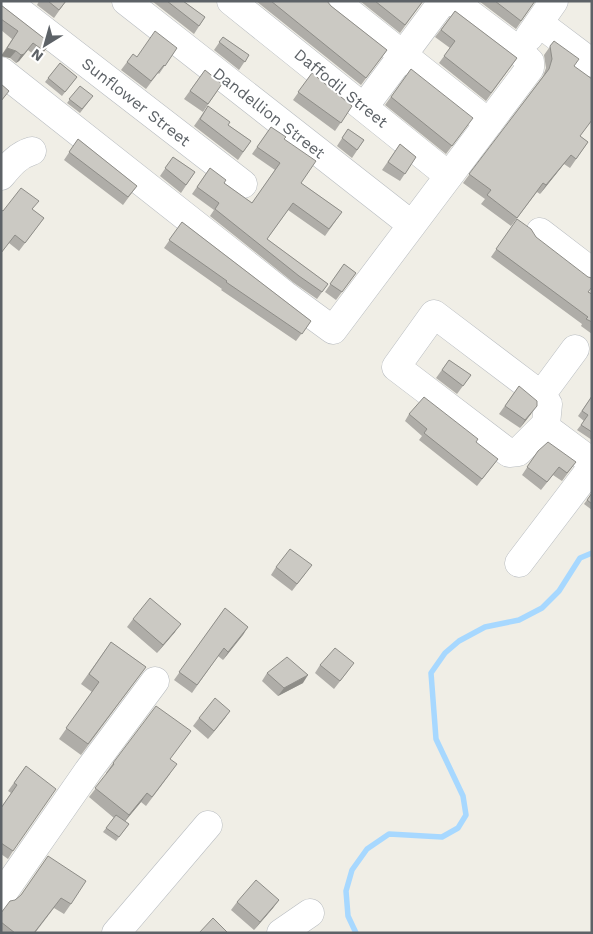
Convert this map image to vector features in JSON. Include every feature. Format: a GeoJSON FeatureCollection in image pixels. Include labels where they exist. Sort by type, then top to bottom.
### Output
{"type":"FeatureCollection","features":[{"type":"Feature","properties":{"kind":"street","name":"Dandellion Street"},"geometry":{"type":"LineString","coordinates":[[126,1],[412,226]]}},
{"type":"Feature","properties":{"kind":"street","name":"Daffodil Street"},"geometry":{"type":"LineString","coordinates":[[232,1],[449,176]]}},
{"type":"Feature","properties":{"kind":"street"},"geometry":{"type":"LineString","coordinates":[[335,1],[489,123]]}},
{"type":"Feature","properties":{"kind":"street"},"geometry":{"type":"LineString","coordinates":[[364,107],[443,1]]}},
{"type":"Feature","properties":{"kind":"street"},"geometry":{"type":"LineString","coordinates":[[1,71],[285,295],[333,330],[530,68],[530,62],[519,50],[454,1]]}},
{"type":"Feature","properties":{"kind":"street","name":"Sunflower Street"},"geometry":{"type":"LineString","coordinates":[[10,8],[243,184]]}},
{"type":"Feature","properties":{"kind":"street"},"geometry":{"type":"LineString","coordinates":[[519,50],[546,12],[592,63]]}},
{"type":"Feature","properties":{"kind":"street"},"geometry":{"type":"LineString","coordinates":[[1,176],[22,154],[32,151]]}},
{"type":"Feature","properties":{"kind":"street"},"geometry":{"type":"LineString","coordinates":[[540,232],[592,272]]}},
{"type":"Feature","properties":{"kind":"street"},"geometry":{"type":"LineString","coordinates":[[546,424],[518,452],[509,453],[396,367],[434,314],[541,395],[548,404],[546,424],[549,430],[592,462]]}},
{"type":"Feature","properties":{"kind":"street"},"geometry":{"type":"LineString","coordinates":[[541,395],[575,350]]}},
{"type":"Feature","properties":{"kind":"street"},"geometry":{"type":"LineString","coordinates":[[519,563],[592,467]]}},
{"type":"Feature","properties":{"kind":"street"},"geometry":{"type":"LineString","coordinates":[[1,896],[88,770],[155,681]]}},
{"type":"Feature","properties":{"kind":"street"},"geometry":{"type":"LineString","coordinates":[[116,933],[208,825]]}},
{"type":"Feature","properties":{"kind":"street"},"geometry":{"type":"LineString","coordinates":[[281,933],[310,913]]}},
{"type":"Feature","properties":{"kind":"building"},"geometry":{"type":"Polygon","coordinates":[[[48,1],[66,1],[59,10],[48,1]]]}},
{"type":"Feature","properties":{"kind":"building"},"geometry":{"type":"Polygon","coordinates":[[[167,1],[183,1],[205,17],[199,26],[167,1]]]}},
{"type":"Feature","properties":{"kind":"building"},"geometry":{"type":"Polygon","coordinates":[[[271,1],[327,1],[387,50],[366,78],[271,1]]]}},
{"type":"Feature","properties":{"kind":"building"},"geometry":{"type":"Polygon","coordinates":[[[375,1],[423,1],[405,25],[375,1]]]}},
{"type":"Feature","properties":{"kind":"building"},"geometry":{"type":"Polygon","coordinates":[[[495,1],[535,1],[521,21],[495,1]]]}},
{"type":"Feature","properties":{"kind":"building"},"geometry":{"type":"Polygon","coordinates":[[[1,5],[50,43],[44,51],[33,43],[21,55],[7,48],[18,31],[1,19],[1,5]]]}},
{"type":"Feature","properties":{"kind":"building"},"geometry":{"type":"Polygon","coordinates":[[[455,11],[517,58],[491,93],[444,56],[455,41],[441,30],[455,11]]]}},
{"type":"Feature","properties":{"kind":"building"},"geometry":{"type":"Polygon","coordinates":[[[155,31],[177,48],[165,66],[151,81],[127,62],[133,54],[137,57],[155,31]]]}},
{"type":"Feature","properties":{"kind":"building"},"geometry":{"type":"Polygon","coordinates":[[[223,37],[249,55],[245,62],[219,42],[223,37]]]}},
{"type":"Feature","properties":{"kind":"building"},"geometry":{"type":"Polygon","coordinates":[[[554,41],[579,59],[574,66],[592,79],[592,120],[580,136],[588,142],[576,159],[571,155],[546,185],[543,183],[517,218],[487,195],[491,190],[469,174],[549,69],[552,59],[550,46],[554,41]]]}},
{"type":"Feature","properties":{"kind":"building"},"geometry":{"type":"Polygon","coordinates":[[[60,63],[77,77],[65,92],[48,78],[60,63]]]}},
{"type":"Feature","properties":{"kind":"building"},"geometry":{"type":"Polygon","coordinates":[[[411,69],[473,118],[452,146],[391,97],[411,69]]]}},
{"type":"Feature","properties":{"kind":"building"},"geometry":{"type":"Polygon","coordinates":[[[205,70],[222,84],[208,104],[190,91],[205,70]]]}},
{"type":"Feature","properties":{"kind":"building"},"geometry":{"type":"Polygon","coordinates":[[[312,73],[352,106],[341,123],[298,92],[312,73]]]}},
{"type":"Feature","properties":{"kind":"building"},"geometry":{"type":"Polygon","coordinates":[[[1,84],[9,91],[1,101],[1,84]]]}},
{"type":"Feature","properties":{"kind":"building"},"geometry":{"type":"Polygon","coordinates":[[[80,86],[93,96],[82,109],[69,99],[80,86]]]}},
{"type":"Feature","properties":{"kind":"building"},"geometry":{"type":"Polygon","coordinates":[[[208,106],[230,122],[228,125],[251,141],[243,152],[200,119],[208,106]]]}},
{"type":"Feature","properties":{"kind":"building"},"geometry":{"type":"Polygon","coordinates":[[[271,127],[286,137],[284,139],[316,161],[301,183],[342,212],[329,229],[293,203],[267,239],[328,284],[322,292],[215,209],[219,203],[197,187],[210,168],[226,180],[224,183],[252,203],[280,163],[257,147],[271,127]]]}},
{"type":"Feature","properties":{"kind":"building"},"geometry":{"type":"Polygon","coordinates":[[[348,129],[364,140],[357,150],[342,138],[348,129]]]}},
{"type":"Feature","properties":{"kind":"building"},"geometry":{"type":"Polygon","coordinates":[[[78,139],[137,186],[128,197],[69,152],[78,139]]]}},
{"type":"Feature","properties":{"kind":"building"},"geometry":{"type":"Polygon","coordinates":[[[400,144],[416,157],[405,174],[388,162],[400,144]]]}},
{"type":"Feature","properties":{"kind":"building"},"geometry":{"type":"Polygon","coordinates":[[[173,157],[195,172],[186,185],[165,168],[173,157]]]}},
{"type":"Feature","properties":{"kind":"building"},"geometry":{"type":"Polygon","coordinates":[[[21,188],[39,201],[32,209],[44,218],[25,243],[15,235],[1,253],[1,210],[3,211],[21,188]]]}},
{"type":"Feature","properties":{"kind":"building"},"geometry":{"type":"Polygon","coordinates":[[[517,219],[531,229],[536,237],[588,277],[592,278],[592,287],[588,292],[592,294],[592,322],[586,319],[588,317],[496,249],[517,219]]]}},
{"type":"Feature","properties":{"kind":"building"},"geometry":{"type":"Polygon","coordinates":[[[182,222],[311,321],[302,334],[169,240],[182,222]]]}},
{"type":"Feature","properties":{"kind":"building"},"geometry":{"type":"Polygon","coordinates":[[[344,264],[356,273],[342,292],[330,284],[344,264]]]}},
{"type":"Feature","properties":{"kind":"building"},"geometry":{"type":"Polygon","coordinates":[[[449,360],[471,375],[463,386],[442,370],[449,360]]]}},
{"type":"Feature","properties":{"kind":"building"},"geometry":{"type":"Polygon","coordinates":[[[519,386],[537,401],[537,406],[525,420],[505,406],[519,386]]]}},
{"type":"Feature","properties":{"kind":"building"},"geometry":{"type":"Polygon","coordinates":[[[592,396],[592,432],[581,425],[588,415],[582,411],[592,396]]]}},
{"type":"Feature","properties":{"kind":"building"},"geometry":{"type":"Polygon","coordinates":[[[424,397],[478,439],[476,442],[498,459],[482,479],[424,433],[427,429],[409,414],[424,397]]]}},
{"type":"Feature","properties":{"kind":"building"},"geometry":{"type":"Polygon","coordinates":[[[548,442],[576,462],[567,473],[559,467],[547,482],[527,467],[538,451],[548,442]]]}},
{"type":"Feature","properties":{"kind":"building"},"geometry":{"type":"Polygon","coordinates":[[[592,493],[592,504],[587,500],[592,493]]]}},
{"type":"Feature","properties":{"kind":"building"},"geometry":{"type":"Polygon","coordinates":[[[290,549],[312,565],[297,584],[276,567],[290,549]]]}},
{"type":"Feature","properties":{"kind":"building"},"geometry":{"type":"Polygon","coordinates":[[[150,598],[181,624],[163,645],[133,619],[150,598]]]}},
{"type":"Feature","properties":{"kind":"building"},"geometry":{"type":"Polygon","coordinates":[[[225,608],[248,627],[228,652],[224,648],[197,685],[179,672],[225,608]]]}},
{"type":"Feature","properties":{"kind":"building"},"geometry":{"type":"Polygon","coordinates":[[[111,642],[146,667],[88,744],[66,728],[99,682],[89,674],[111,642]]]}},
{"type":"Feature","properties":{"kind":"building"},"geometry":{"type":"Polygon","coordinates":[[[335,648],[354,663],[340,681],[320,665],[335,648]]]}},
{"type":"Feature","properties":{"kind":"building"},"geometry":{"type":"Polygon","coordinates":[[[287,657],[308,675],[284,688],[267,673],[287,657]]]}},
{"type":"Feature","properties":{"kind":"building"},"geometry":{"type":"Polygon","coordinates":[[[215,698],[230,711],[214,731],[199,718],[215,698]]]}},
{"type":"Feature","properties":{"kind":"building"},"geometry":{"type":"Polygon","coordinates":[[[156,706],[191,731],[170,759],[177,764],[152,797],[147,793],[129,815],[95,788],[156,706]]]}},
{"type":"Feature","properties":{"kind":"building"},"geometry":{"type":"Polygon","coordinates":[[[26,766],[56,789],[13,851],[1,843],[1,808],[17,785],[14,783],[26,766]]]}},
{"type":"Feature","properties":{"kind":"building"},"geometry":{"type":"Polygon","coordinates":[[[116,815],[129,824],[119,837],[106,828],[116,815]]]}},
{"type":"Feature","properties":{"kind":"building"},"geometry":{"type":"Polygon","coordinates":[[[48,856],[86,881],[71,904],[61,898],[34,933],[15,933],[1,922],[1,913],[10,901],[15,900],[21,895],[48,856]]]}},
{"type":"Feature","properties":{"kind":"building"},"geometry":{"type":"Polygon","coordinates":[[[256,880],[279,900],[260,922],[237,902],[256,880]]]}},
{"type":"Feature","properties":{"kind":"building"},"geometry":{"type":"Polygon","coordinates":[[[213,918],[228,933],[199,933],[213,918]]]}},
{"type":"Feature","properties":{"kind":"waterway"},"geometry":{"type":"LineString","coordinates":[[356,933],[348,916],[346,891],[352,870],[367,849],[389,834],[442,837],[458,828],[466,815],[463,796],[436,739],[431,673],[445,653],[459,641],[485,627],[519,620],[542,608],[559,591],[580,558],[592,553]]}}]}
